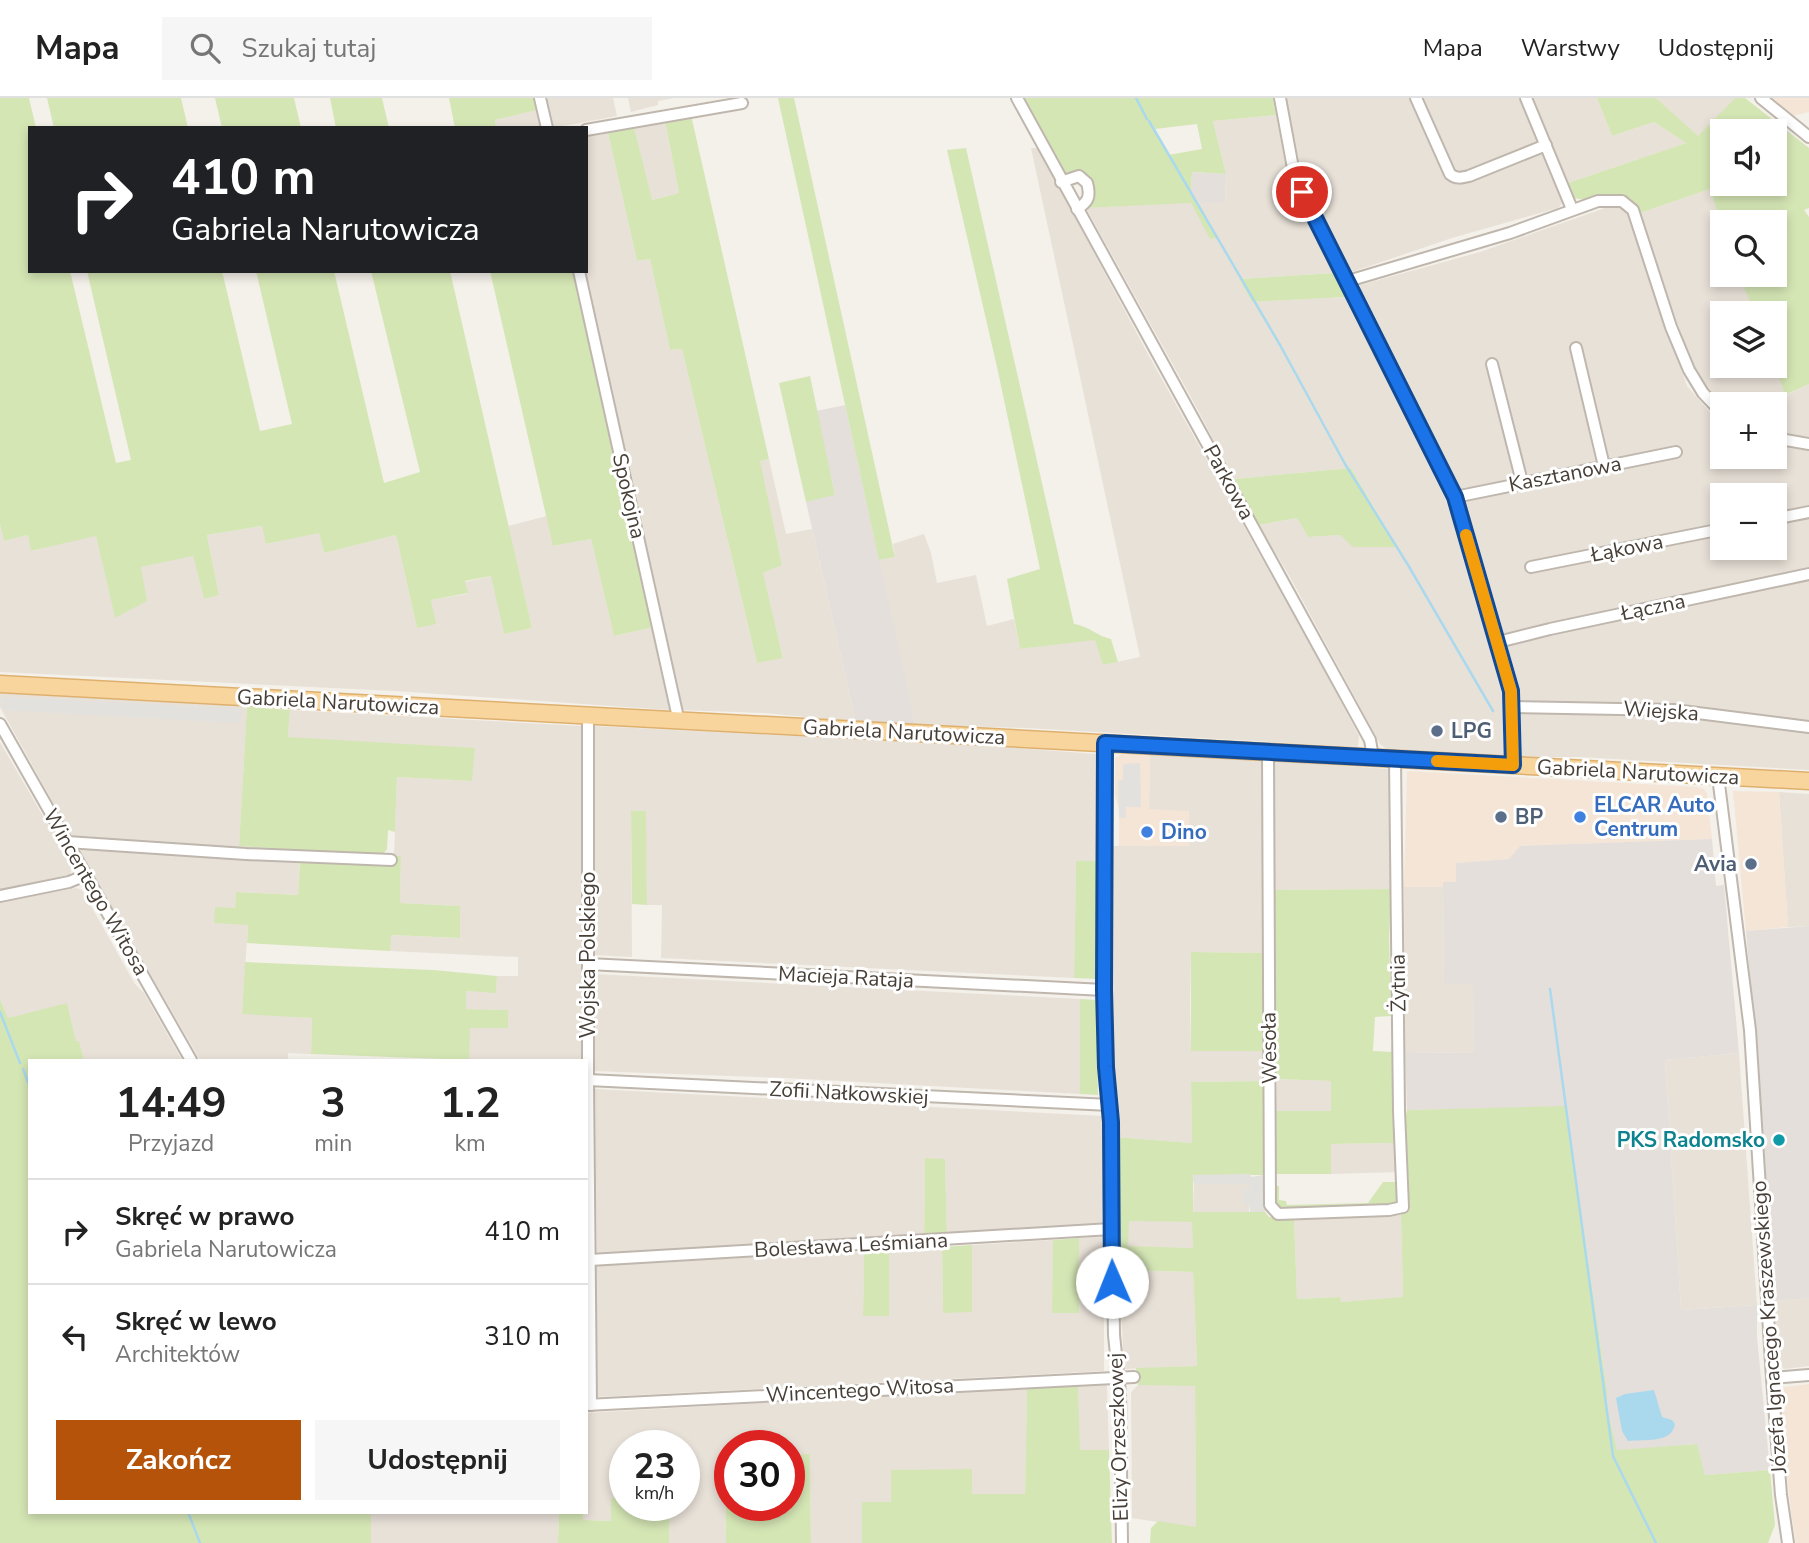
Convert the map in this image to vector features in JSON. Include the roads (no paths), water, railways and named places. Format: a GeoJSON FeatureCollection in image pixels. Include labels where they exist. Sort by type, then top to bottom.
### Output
{"type":"FeatureCollection","features":[{"type":"Feature","properties":{"kind":"main road","name":"Gabriela Narutowicza"},"geometry":{"type":"LineString","coordinates":[[0,684],[1809,780]]}},
{"type":"Feature","properties":{"kind":"street"},"geometry":{"type":"LineString","coordinates":[[540,98],[547,126]]}},
{"type":"Feature","properties":{"kind":"street","name":"Parkowa"},"geometry":{"type":"LineString","coordinates":[[1017,98],[1363,728],[1372,747],[1373,757]]}},
{"type":"Feature","properties":{"kind":"street"},"geometry":{"type":"LineString","coordinates":[[1280,98],[1295,172],[1302,192],[1455,497],[1511,691],[1513,765]]}},
{"type":"Feature","properties":{"kind":"street"},"geometry":{"type":"LineString","coordinates":[[1416,98],[1450,174],[1459,179],[1546,145]]}},
{"type":"Feature","properties":{"kind":"street"},"geometry":{"type":"LineString","coordinates":[[1526,98],[1572,209]]}},
{"type":"Feature","properties":{"kind":"street"},"geometry":{"type":"LineString","coordinates":[[1761,98],[1809,137]]}},
{"type":"Feature","properties":{"kind":"street"},"geometry":{"type":"LineString","coordinates":[[588,130],[742,103]]}},
{"type":"Feature","properties":{"kind":"street"},"geometry":{"type":"LineString","coordinates":[[1061,182],[1079,176],[1087,183],[1090,197],[1086,204],[1077,209]]}},
{"type":"Feature","properties":{"kind":"street"},"geometry":{"type":"LineString","coordinates":[[1348,281],[1510,233],[1598,201],[1622,201],[1633,210],[1671,327],[1689,370],[1710,400]]}},
{"type":"Feature","properties":{"kind":"street","name":"Spokojna"},"geometry":{"type":"LineString","coordinates":[[579,273],[677,720]]}},
{"type":"Feature","properties":{"kind":"street"},"geometry":{"type":"LineString","coordinates":[[1576,348],[1604,466]]}},
{"type":"Feature","properties":{"kind":"street"},"geometry":{"type":"LineString","coordinates":[[1492,364],[1522,482]]}},
{"type":"Feature","properties":{"kind":"street"},"geometry":{"type":"LineString","coordinates":[[1787,440],[1809,444]]}},
{"type":"Feature","properties":{"kind":"street","name":"Kasztanowa"},"geometry":{"type":"LineString","coordinates":[[1455,497],[1676,452]]}},
{"type":"Feature","properties":{"kind":"street"},"geometry":{"type":"LineString","coordinates":[[1787,516],[1809,512]]}},
{"type":"Feature","properties":{"kind":"street","name":"Łąkowa"},"geometry":{"type":"LineString","coordinates":[[1531,567],[1710,531]]}},
{"type":"Feature","properties":{"kind":"street","name":"Łączna"},"geometry":{"type":"LineString","coordinates":[[1498,642],[1809,574]]}},
{"type":"Feature","properties":{"kind":"street","name":"Wiejska"},"geometry":{"type":"LineString","coordinates":[[1513,706],[1674,710],[1809,727]]}},
{"type":"Feature","properties":{"kind":"street","name":"Wojska Polskiego"},"geometry":{"type":"LineString","coordinates":[[588,1059],[589,716]]}},
{"type":"Feature","properties":{"kind":"street","name":"Wincentego Witosa"},"geometry":{"type":"LineString","coordinates":[[0,723],[190,1059]]}},
{"type":"Feature","properties":{"kind":"street","name":"Elizy Orzeszkowej"},"geometry":{"type":"LineString","coordinates":[[1105,743],[1104,990],[1110,1105],[1111,1229],[1122,1543]]}},
{"type":"Feature","properties":{"kind":"street","name":"Wesoła"},"geometry":{"type":"LineString","coordinates":[[1268,753],[1270,1205],[1278,1214],[1388,1210],[1403,1207]]}},
{"type":"Feature","properties":{"kind":"street","name":"Żytnia"},"geometry":{"type":"LineString","coordinates":[[1395,759],[1399,1111],[1403,1207]]}},
{"type":"Feature","properties":{"kind":"street","name":"Józefa Ignacego Kraszewskiego"},"geometry":{"type":"LineString","coordinates":[[1718,776],[1750,1030],[1772,1378],[1781,1495],[1788,1543]]}},
{"type":"Feature","properties":{"kind":"street"},"geometry":{"type":"LineString","coordinates":[[67,842],[391,860]]}},
{"type":"Feature","properties":{"kind":"street"},"geometry":{"type":"LineString","coordinates":[[0,896],[69,882],[86,875]]}},
{"type":"Feature","properties":{"kind":"street","name":"Macieja Rataja"},"geometry":{"type":"LineString","coordinates":[[587,964],[1104,990]]}},
{"type":"Feature","properties":{"kind":"street","name":"Wojska Polskiego"},"geometry":{"type":"LineString","coordinates":[[588,1080],[589,1405]]}},
{"type":"Feature","properties":{"kind":"street","name":"Zofii Nałkowskiej"},"geometry":{"type":"LineString","coordinates":[[588,1080],[1110,1105]]}},
{"type":"Feature","properties":{"kind":"street","name":"Bolesława Leśmiana"},"geometry":{"type":"LineString","coordinates":[[589,1264],[1111,1229]]}},
{"type":"Feature","properties":{"kind":"street"},"geometry":{"type":"LineString","coordinates":[[1772,1378],[1809,1375]]}},
{"type":"Feature","properties":{"kind":"street","name":"Wincentego Witosa"},"geometry":{"type":"LineString","coordinates":[[589,1405],[1134,1377]]}},
{"type":"Feature","properties":{"kind":"water"},"geometry":{"type":"Polygon","coordinates":[[[1654,1390],[1662,1417],[1675,1424],[1673,1430],[1663,1438],[1628,1441],[1622,1431],[1616,1398],[1654,1390]]]}},
{"type":"Feature","properties":{"kind":"waterway"},"geometry":{"type":"LineString","coordinates":[[1136,98],[1147,119]]}},
{"type":"Feature","properties":{"kind":"waterway"},"geometry":{"type":"LineString","coordinates":[[1149,121],[1280,345],[1345,464],[1408,565],[1493,711]]}},
{"type":"Feature","properties":{"kind":"waterway"},"geometry":{"type":"LineString","coordinates":[[1550,989],[1613,1456],[1656,1543]]}},
{"type":"Feature","properties":{"kind":"waterway"},"geometry":{"type":"LineString","coordinates":[[0,1012],[20,1063]]}},
{"type":"Feature","properties":{"kind":"waterway"},"geometry":{"type":"LineString","coordinates":[[23,1069],[28,1082]]}},
{"type":"Feature","properties":{"kind":"waterway"},"geometry":{"type":"LineString","coordinates":[[189,1514],[200,1543]]}},
{"type":"Feature","properties":{"kind":"place","name":"LPG"},"geometry":{"type":"Point","coordinates":[1437,731]}},
{"type":"Feature","properties":{"kind":"place","name":"BP"},"geometry":{"type":"Point","coordinates":[1501,817]}},
{"type":"Feature","properties":{"kind":"place","name":"ELCAR Auto Centrum"},"geometry":{"type":"Point","coordinates":[1580,817]}},
{"type":"Feature","properties":{"kind":"place","name":"Dino"},"geometry":{"type":"Point","coordinates":[1147,832]}},
{"type":"Feature","properties":{"kind":"place","name":"Avia"},"geometry":{"type":"Point","coordinates":[1751,864]}},
{"type":"Feature","properties":{"kind":"place","name":"PKS Radomsko"},"geometry":{"type":"Point","coordinates":[1779,1140]}}]}
